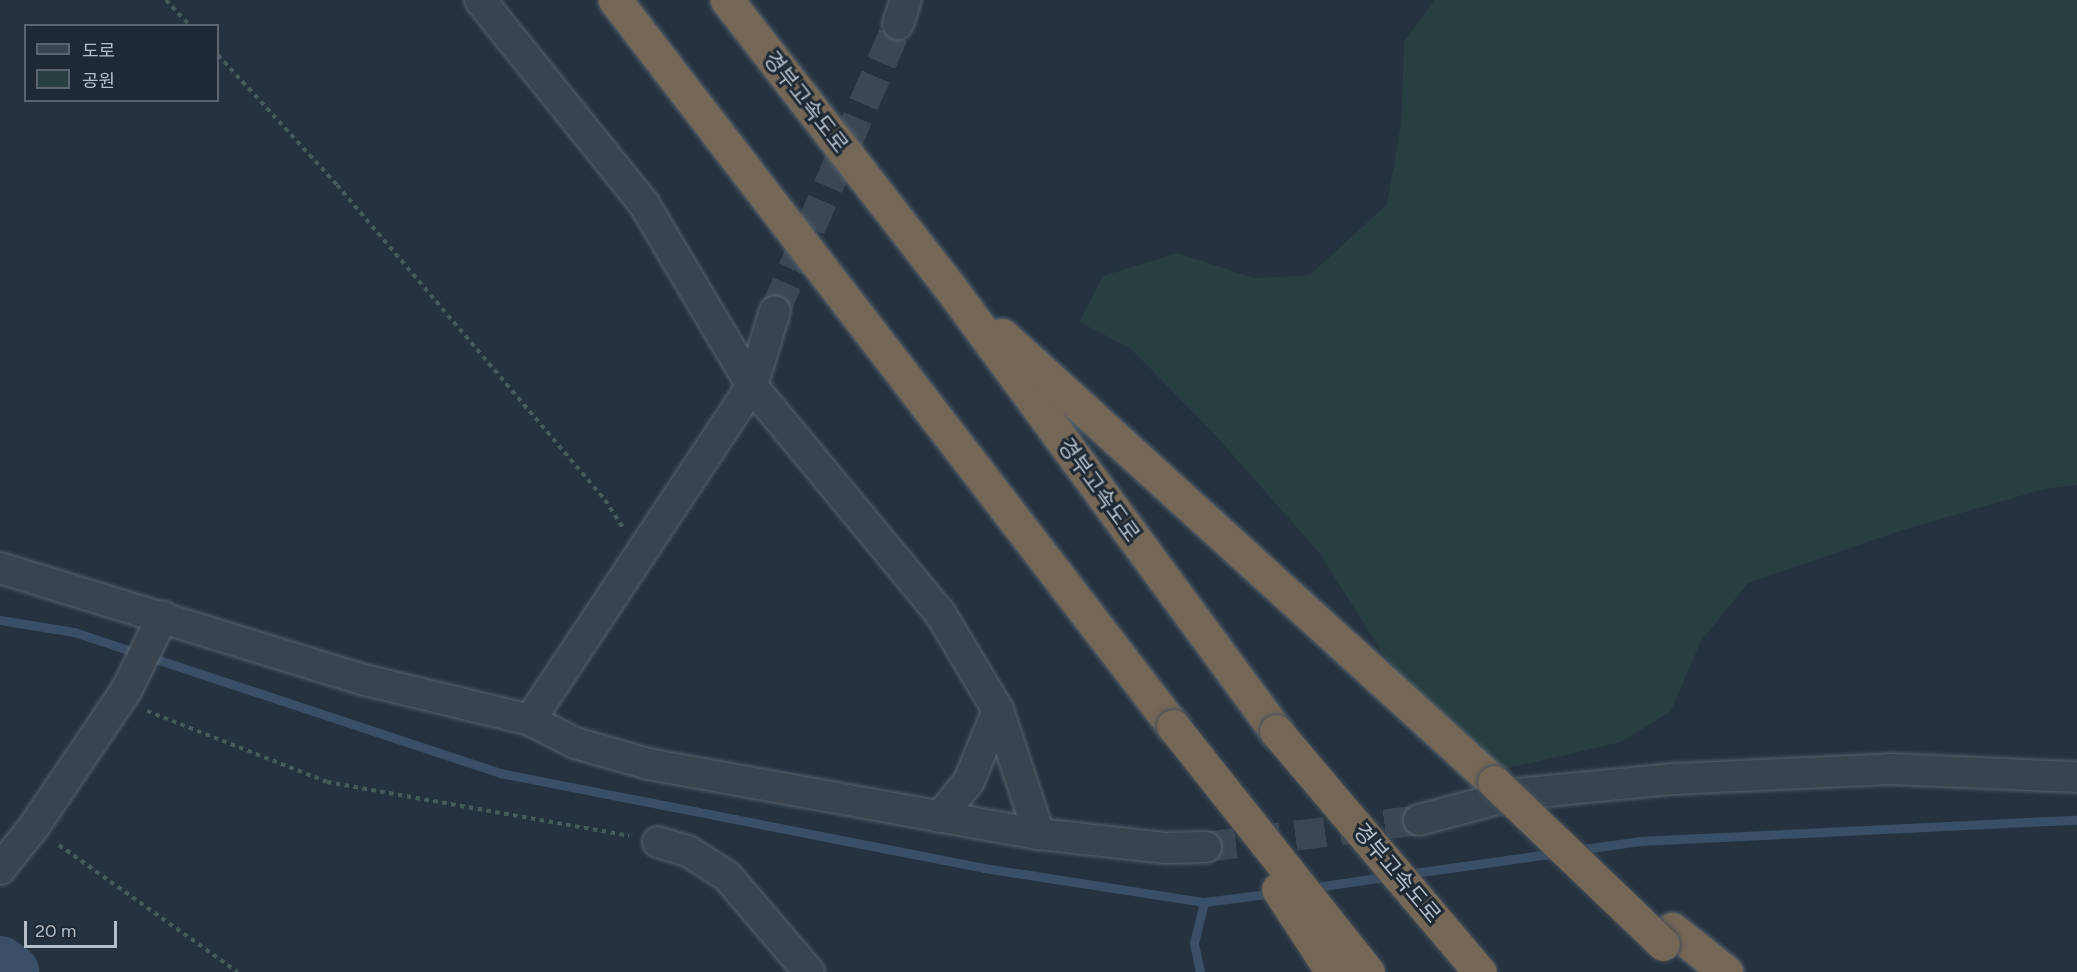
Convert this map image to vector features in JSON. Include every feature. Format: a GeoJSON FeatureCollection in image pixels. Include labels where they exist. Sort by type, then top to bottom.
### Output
{"type":"FeatureCollection","features":[{"type":"Feature","properties":{"kind":"highway"},"geometry":{"type":"LineString","coordinates":[[615,0],[1173,726],[1368,972]]}},
{"type":"Feature","properties":{"kind":"highway","name":"경부고속도로"},"geometry":{"type":"LineString","coordinates":[[727,0],[949,286],[1276,731],[1480,972]]}},
{"type":"Feature","properties":{"kind":"highway"},"geometry":{"type":"LineString","coordinates":[[949,286],[1494,782],[1668,936],[1726,972]]}},
{"type":"Feature","properties":{"kind":"highway"},"geometry":{"type":"LineString","coordinates":[[1173,726],[1332,972]]}},
{"type":"Feature","properties":{"kind":"highway"},"geometry":{"type":"LineString","coordinates":[[1668,936],[1689,972]]}},
{"type":"Feature","properties":{"kind":"street"},"geometry":{"type":"LineString","coordinates":[[480,0],[644,204],[752,386],[940,614],[998,710],[1039,834]]}},
{"type":"Feature","properties":{"kind":"street"},"geometry":{"type":"LineString","coordinates":[[530,720],[641,557],[752,386],[775,311]]}},
{"type":"Feature","properties":{"kind":"street"},"geometry":{"type":"LineString","coordinates":[[0,568],[163,616],[365,680],[530,720],[575,743],[648,764],[1039,834],[1166,848],[1206,847]]}},
{"type":"Feature","properties":{"kind":"street"},"geometry":{"type":"LineString","coordinates":[[4,864],[33,828],[119,700],[163,616]]}},
{"type":"Feature","properties":{"kind":"street"},"geometry":{"type":"LineString","coordinates":[[940,817],[969,781],[998,710]]}},
{"type":"Feature","properties":{"kind":"street"},"geometry":{"type":"LineString","coordinates":[[1419,820],[1516,794],[1673,779],[1891,769],[2077,777]]}},
{"type":"Feature","properties":{"kind":"street"},"geometry":{"type":"LineString","coordinates":[[658,842],[688,851],[727,876],[809,972]]}},
{"type":"Feature","properties":{"kind":"path"},"geometry":{"type":"LineString","coordinates":[[166,0],[188,24]]}},
{"type":"Feature","properties":{"kind":"path"},"geometry":{"type":"LineString","coordinates":[[219,56],[337,185],[574,464],[604,500],[641,557]]}},
{"type":"Feature","properties":{"kind":"path"},"geometry":{"type":"LineString","coordinates":[[119,700],[327,782],[658,842]]}},
{"type":"Feature","properties":{"kind":"path"},"geometry":{"type":"LineString","coordinates":[[33,828],[238,972]]}},
{"type":"Feature","properties":{"kind":"green space"},"geometry":{"type":"Polygon","coordinates":[[[1434,0],[2077,0],[2077,485],[2044,489],[1903,530],[1748,583],[1701,641],[1671,711],[1621,742],[1462,779],[1320,554],[1218,438],[1130,348],[1079,322],[1103,276],[1177,253],[1254,278],[1310,275],[1387,204],[1401,124],[1404,42],[1434,0]]]}},
{"type":"Feature","properties":{"kind":"waterway"},"geometry":{"type":"LineString","coordinates":[[0,620],[74,632],[500,773],[984,868],[1204,902],[1275,893]]}},
{"type":"Feature","properties":{"kind":"waterway"},"geometry":{"type":"LineString","coordinates":[[1577,850],[1640,841],[2077,820]]}},
{"type":"Feature","properties":{"kind":"waterway"},"geometry":{"type":"LineString","coordinates":[[1407,874],[1557,853]]}},
{"type":"Feature","properties":{"kind":"waterway"},"geometry":{"type":"LineString","coordinates":[[1309,888],[1391,876]]}},
{"type":"Feature","properties":{"kind":"waterway"},"geometry":{"type":"LineString","coordinates":[[1200,972],[1194,943],[1204,902]]}},
{"type":"Feature","properties":{"kind":"waterway"},"geometry":{"type":"LineString","coordinates":[[0,964],[11,972]]}},
{"type":"Feature","properties":{"kind":"tunnel"},"geometry":{"type":"LineString","coordinates":[[775,311],[898,24]]}},
{"type":"Feature","properties":{"kind":"tunnel"},"geometry":{"type":"LineString","coordinates":[[1206,847],[1419,820]]}}]}
